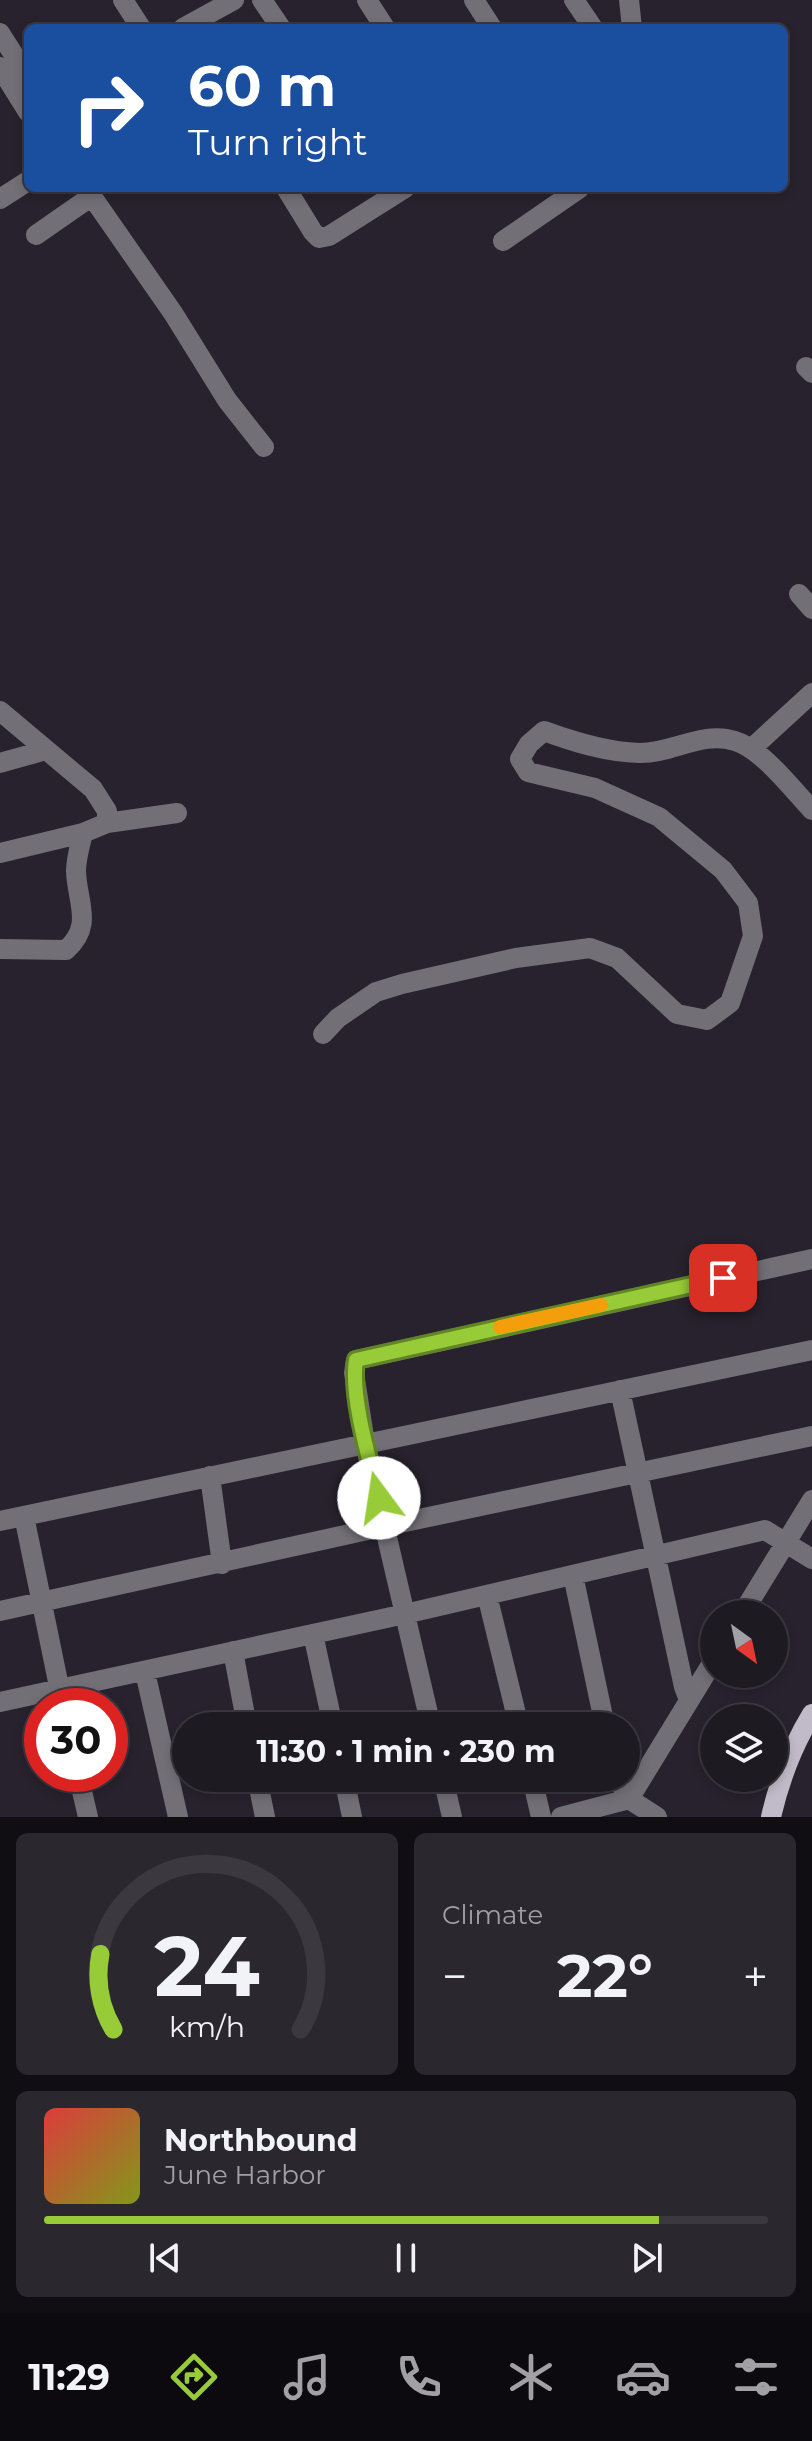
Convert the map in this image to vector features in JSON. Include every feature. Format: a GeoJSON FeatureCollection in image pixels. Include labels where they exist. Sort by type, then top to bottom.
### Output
{"type":"FeatureCollection","features":[{"type":"Feature","properties":{"kind":"main road"},"geometry":{"type":"LineString","coordinates":[[771,1817],[777,1794],[812,1714]]}},
{"type":"Feature","properties":{"kind":"street"},"geometry":{"type":"LineString","coordinates":[[123,0],[138,24]]}},
{"type":"Feature","properties":{"kind":"street"},"geometry":{"type":"LineString","coordinates":[[262,0],[278,24]]}},
{"type":"Feature","properties":{"kind":"street"},"geometry":{"type":"LineString","coordinates":[[367,0],[382,24]]}},
{"type":"Feature","properties":{"kind":"street"},"geometry":{"type":"LineString","coordinates":[[474,0],[489,24]]}},
{"type":"Feature","properties":{"kind":"street"},"geometry":{"type":"LineString","coordinates":[[574,0],[590,24]]}},
{"type":"Feature","properties":{"kind":"street"},"geometry":{"type":"LineString","coordinates":[[629,0],[632,24]]}},
{"type":"Feature","properties":{"kind":"street"},"geometry":{"type":"LineString","coordinates":[[191,24],[228,1]]}},
{"type":"Feature","properties":{"kind":"street"},"geometry":{"type":"LineString","coordinates":[[0,33],[24,103]]}},
{"type":"Feature","properties":{"kind":"street"},"geometry":{"type":"LineString","coordinates":[[0,199],[24,184]]}},
{"type":"Feature","properties":{"kind":"street"},"geometry":{"type":"LineString","coordinates":[[36,235],[89,192],[173,313],[227,400],[264,447]]}},
{"type":"Feature","properties":{"kind":"street"},"geometry":{"type":"LineString","coordinates":[[289,192],[319,238],[329,236],[392,192]]}},
{"type":"Feature","properties":{"kind":"street"},"geometry":{"type":"LineString","coordinates":[[503,241],[574,192]]}},
{"type":"Feature","properties":{"kind":"street"},"geometry":{"type":"LineString","coordinates":[[756,754],[812,693]]}},
{"type":"Feature","properties":{"kind":"street"},"geometry":{"type":"LineString","coordinates":[[0,711],[93,789],[107,811],[107,823]]}},
{"type":"Feature","properties":{"kind":"street"},"geometry":{"type":"LineString","coordinates":[[756,754],[812,712]]}},
{"type":"Feature","properties":{"kind":"street"},"geometry":{"type":"LineString","coordinates":[[323,1034],[338,1018],[376,992],[516,958],[590,948],[617,958],[677,1014],[707,1020],[730,1003],[753,936],[748,903],[723,870],[659,817],[595,788],[528,772],[520,759],[529,744],[544,731],[580,744],[641,754],[706,739],[734,740],[756,754],[812,810]]}},
{"type":"Feature","properties":{"kind":"street"},"geometry":{"type":"LineString","coordinates":[[0,763],[46,750]]}},
{"type":"Feature","properties":{"kind":"street"},"geometry":{"type":"LineString","coordinates":[[0,853],[83,833],[107,823],[177,813]]}},
{"type":"Feature","properties":{"kind":"street"},"geometry":{"type":"LineString","coordinates":[[0,949],[66,950],[78,939],[83,923],[76,870],[83,833]]}},
{"type":"Feature","properties":{"kind":"street"},"geometry":{"type":"LineString","coordinates":[[428,1712],[365,1443],[354,1373],[356,1360],[812,1259]]}},
{"type":"Feature","properties":{"kind":"street"},"geometry":{"type":"LineString","coordinates":[[0,1521],[812,1350]]}},
{"type":"Feature","properties":{"kind":"street"},"geometry":{"type":"LineString","coordinates":[[620,1390],[689,1700]]}},
{"type":"Feature","properties":{"kind":"street"},"geometry":{"type":"LineString","coordinates":[[0,1611],[812,1436]]}},
{"type":"Feature","properties":{"kind":"street"},"geometry":{"type":"LineString","coordinates":[[210,1476],[222,1564]]}},
{"type":"Feature","properties":{"kind":"street"},"geometry":{"type":"LineString","coordinates":[[751,1600],[812,1500]]}},
{"type":"Feature","properties":{"kind":"street"},"geometry":{"type":"LineString","coordinates":[[24,1516],[59,1688]]}},
{"type":"Feature","properties":{"kind":"street"},"geometry":{"type":"LineString","coordinates":[[93,1688],[233,1651],[765,1530],[812,1559]]}},
{"type":"Feature","properties":{"kind":"street"},"geometry":{"type":"LineString","coordinates":[[573,1575],[602,1712]]}},
{"type":"Feature","properties":{"kind":"street"},"geometry":{"type":"LineString","coordinates":[[487,1595],[516,1712]]}},
{"type":"Feature","properties":{"kind":"street"},"geometry":{"type":"LineString","coordinates":[[313,1634],[330,1712]]}},
{"type":"Feature","properties":{"kind":"street"},"geometry":{"type":"LineString","coordinates":[[233,1651],[244,1712]]}},
{"type":"Feature","properties":{"kind":"street"},"geometry":{"type":"LineString","coordinates":[[145,1672],[178,1817]]}},
{"type":"Feature","properties":{"kind":"street"},"geometry":{"type":"LineString","coordinates":[[561,1817],[629,1799],[700,1682]]}},
{"type":"Feature","properties":{"kind":"street"},"geometry":{"type":"LineString","coordinates":[[0,1702],[24,1700]]}},
{"type":"Feature","properties":{"kind":"street"},"geometry":{"type":"LineString","coordinates":[[82,1792],[88,1817]]}},
{"type":"Feature","properties":{"kind":"street"},"geometry":{"type":"LineString","coordinates":[[260,1792],[265,1817]]}},
{"type":"Feature","properties":{"kind":"street"},"geometry":{"type":"LineString","coordinates":[[347,1792],[352,1817]]}},
{"type":"Feature","properties":{"kind":"street"},"geometry":{"type":"LineString","coordinates":[[446,1792],[452,1817]]}},
{"type":"Feature","properties":{"kind":"street"},"geometry":{"type":"LineString","coordinates":[[535,1792],[541,1817]]}},
{"type":"Feature","properties":{"kind":"street"},"geometry":{"type":"LineString","coordinates":[[625,1792],[629,1799],[657,1817]]}},
{"type":"Feature","properties":{"kind":"slow traffic"},"geometry":{"type":"LineString","coordinates":[[500,1327],[601,1305]]}},
{"type":"Feature","properties":{"kind":"route"},"geometry":{"type":"LineString","coordinates":[[379,1498],[365,1443],[354,1373],[356,1360],[723,1278]]}}]}
